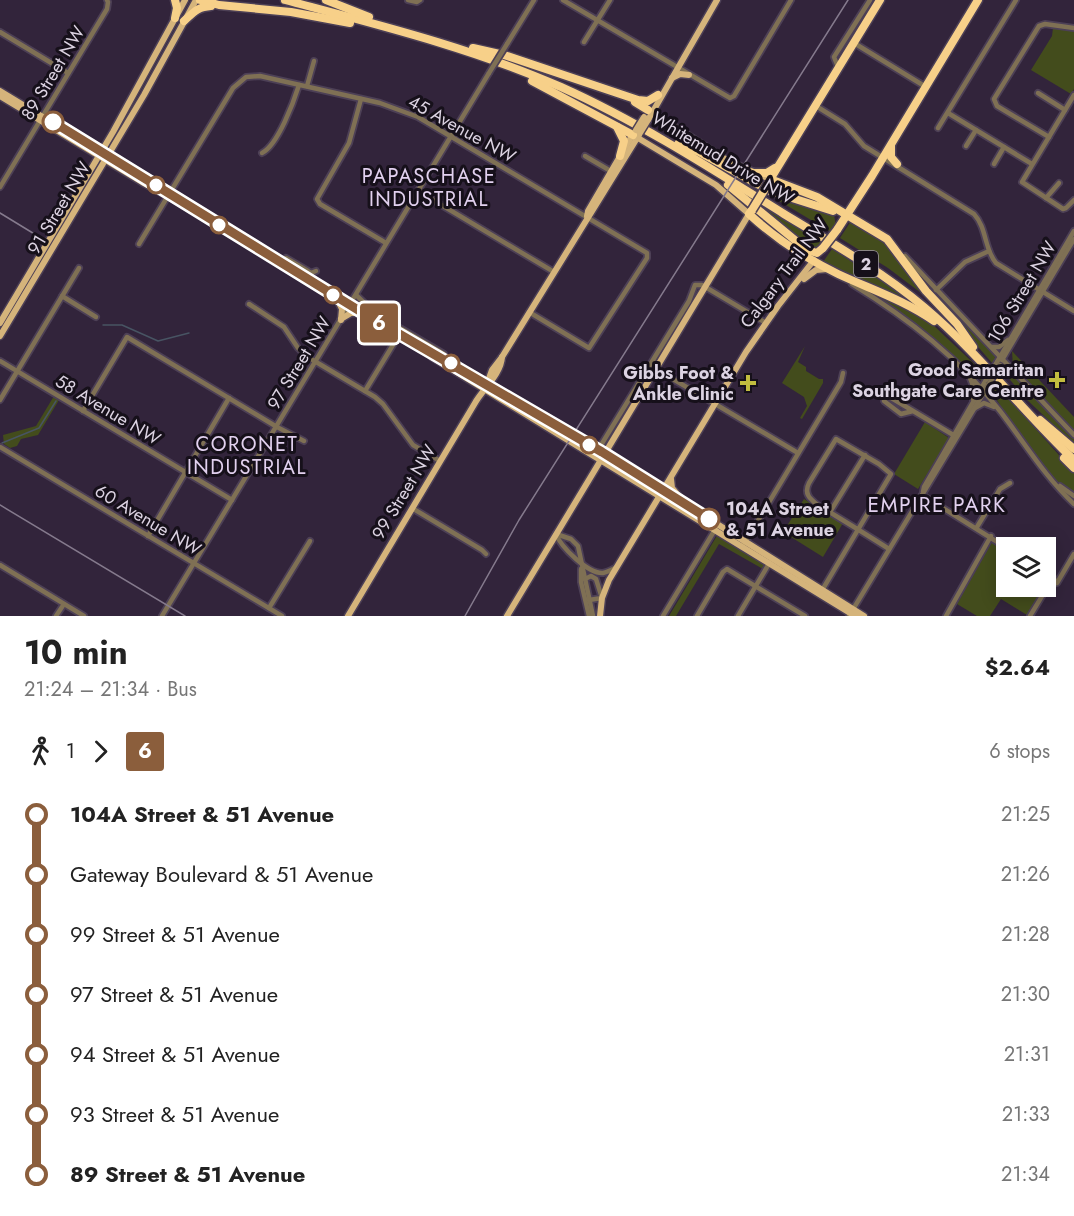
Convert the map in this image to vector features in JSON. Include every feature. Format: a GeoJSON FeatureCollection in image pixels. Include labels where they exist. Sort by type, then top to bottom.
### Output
{"type":"FeatureCollection","features":[{"type":"Feature","properties":{"kind":"highway"},"geometry":{"type":"LineString","coordinates":[[175,0],[177,6],[175,18]]}},
{"type":"Feature","properties":{"kind":"highway"},"geometry":{"type":"LineString","coordinates":[[198,0],[214,4],[307,14],[408,36],[423,37]]}},
{"type":"Feature","properties":{"kind":"highway","name":"Whitemud Drive NW"},"geometry":{"type":"LineString","coordinates":[[285,0],[423,37],[483,57],[582,97],[677,146],[885,277],[914,298],[963,342],[1074,460]]}},
{"type":"Feature","properties":{"kind":"highway","name":"Whitemud Drive NW"},"geometry":{"type":"LineString","coordinates":[[305,0],[473,48],[584,93],[835,234],[917,295],[974,347],[1035,418],[1074,454]]}},
{"type":"Feature","properties":{"kind":"highway"},"geometry":{"type":"LineString","coordinates":[[326,0],[369,17]]}},
{"type":"Feature","properties":{"kind":"highway"},"geometry":{"type":"LineString","coordinates":[[880,0],[751,212],[776,238],[833,271],[913,307],[963,342]]}},
{"type":"Feature","properties":{"kind":"highway","name":"Calgary Trail NW"},"geometry":{"type":"LineString","coordinates":[[814,260],[835,234],[860,196],[978,0]]}},
{"type":"Feature","properties":{"kind":"highway"},"geometry":{"type":"LineString","coordinates":[[184,21],[194,10],[202,7],[252,8]]}},
{"type":"Feature","properties":{"kind":"highway"},"geometry":{"type":"LineString","coordinates":[[473,48],[498,53],[644,101],[658,94]]}},
{"type":"Feature","properties":{"kind":"highway"},"geometry":{"type":"LineString","coordinates":[[483,57],[636,134]]}},
{"type":"Feature","properties":{"kind":"highway"},"geometry":{"type":"LineString","coordinates":[[612,92],[648,115]]}},
{"type":"Feature","properties":{"kind":"highway"},"geometry":{"type":"LineString","coordinates":[[615,125],[624,139],[621,156]]}},
{"type":"Feature","properties":{"kind":"highway"},"geometry":{"type":"LineString","coordinates":[[891,145],[891,158],[898,166]]}},
{"type":"Feature","properties":{"kind":"highway"},"geometry":{"type":"LineString","coordinates":[[677,146],[699,152],[770,191],[833,211],[838,217],[835,234]]}},
{"type":"Feature","properties":{"kind":"highway"},"geometry":{"type":"LineString","coordinates":[[677,146],[752,203],[802,247],[815,253],[823,248]]}},
{"type":"Feature","properties":{"kind":"highway"},"geometry":{"type":"LineString","coordinates":[[753,173],[767,173],[780,164]]}},
{"type":"Feature","properties":{"kind":"highway"},"geometry":{"type":"LineString","coordinates":[[769,182],[812,194],[887,239],[926,291],[957,324],[974,347]]}},
{"type":"Feature","properties":{"kind":"highway"},"geometry":{"type":"LineString","coordinates":[[860,196],[858,214],[866,226]]}},
{"type":"Feature","properties":{"kind":"highway"},"geometry":{"type":"LineString","coordinates":[[1035,418],[1074,449]]}},
{"type":"Feature","properties":{"kind":"highway"},"geometry":{"type":"LineString","coordinates":[[1035,418],[1074,468]]}},
{"type":"Feature","properties":{"kind":"main road","name":"91 Street NW"},"geometry":{"type":"LineString","coordinates":[[0,336],[91,185],[113,132],[185,0]]}},
{"type":"Feature","properties":{"kind":"main road","name":"91 Street NW"},"geometry":{"type":"LineString","coordinates":[[1,322],[90,171],[114,146],[198,0]]}},
{"type":"Feature","properties":{"kind":"main road","name":"99 Street NW"},"geometry":{"type":"LineString","coordinates":[[648,115],[658,94],[677,68],[717,0]]}},
{"type":"Feature","properties":{"kind":"main road","name":"99 Street NW"},"geometry":{"type":"LineString","coordinates":[[614,173],[621,156],[677,68]]}},
{"type":"Feature","properties":{"kind":"main road"},"geometry":{"type":"LineString","coordinates":[[672,79],[680,74],[689,75]]}},
{"type":"Feature","properties":{"kind":"main road"},"geometry":{"type":"LineString","coordinates":[[0,90],[77,143],[134,172],[190,208],[295,267],[334,296],[403,339],[601,454],[661,493],[686,504]]}},
{"type":"Feature","properties":{"kind":"main road"},"geometry":{"type":"LineString","coordinates":[[0,96],[94,147],[114,165],[168,194]]}},
{"type":"Feature","properties":{"kind":"main road"},"geometry":{"type":"LineString","coordinates":[[84,196],[85,189],[123,122],[127,108]]}},
{"type":"Feature","properties":{"kind":"main road"},"geometry":{"type":"LineString","coordinates":[[648,115],[769,182]]}},
{"type":"Feature","properties":{"kind":"main road"},"geometry":{"type":"LineString","coordinates":[[94,147],[100,145],[113,132]]}},
{"type":"Feature","properties":{"kind":"main road","name":"99 Street NW"},"geometry":{"type":"LineString","coordinates":[[348,616],[493,372],[501,363],[502,357],[588,212],[629,150],[636,134]]}},
{"type":"Feature","properties":{"kind":"main road"},"geometry":{"type":"LineString","coordinates":[[507,616],[596,468],[610,437],[656,369],[675,331],[706,287],[751,212],[712,183],[636,134]]}},
{"type":"Feature","properties":{"kind":"main road"},"geometry":{"type":"LineString","coordinates":[[77,143],[91,158],[90,171]]}},
{"type":"Feature","properties":{"kind":"main road"},"geometry":{"type":"LineString","coordinates":[[629,150],[639,144],[650,145]]}},
{"type":"Feature","properties":{"kind":"main road"},"geometry":{"type":"LineString","coordinates":[[114,146],[116,155],[134,172]]}},
{"type":"Feature","properties":{"kind":"main road"},"geometry":{"type":"LineString","coordinates":[[91,185],[104,170],[114,165]]}},
{"type":"Feature","properties":{"kind":"main road"},"geometry":{"type":"LineString","coordinates":[[729,196],[742,212],[743,225]]}},
{"type":"Feature","properties":{"kind":"main road","name":"Calgary Trail NW"},"geometry":{"type":"LineString","coordinates":[[600,616],[602,598],[617,567],[714,404],[766,323],[814,260]]}},
{"type":"Feature","properties":{"kind":"main road"},"geometry":{"type":"LineString","coordinates":[[796,284],[814,270],[833,271]]}},
{"type":"Feature","properties":{"kind":"main road"},"geometry":{"type":"LineString","coordinates":[[334,296],[341,307],[340,320]]}},
{"type":"Feature","properties":{"kind":"main road"},"geometry":{"type":"LineString","coordinates":[[340,320],[351,313],[363,313]]}},
{"type":"Feature","properties":{"kind":"main road"},"geometry":{"type":"LineString","coordinates":[[471,377],[493,372],[493,382],[499,394],[588,451],[596,459],[596,468]]}},
{"type":"Feature","properties":{"kind":"main road"},"geometry":{"type":"LineString","coordinates":[[471,377],[475,403],[486,396],[499,394]]}},
{"type":"Feature","properties":{"kind":"main road"},"geometry":{"type":"LineString","coordinates":[[588,451],[601,454]]}},
{"type":"Feature","properties":{"kind":"main road"},"geometry":{"type":"LineString","coordinates":[[672,476],[672,488],[686,504],[717,528]]}},
{"type":"Feature","properties":{"kind":"main road"},"geometry":{"type":"LineString","coordinates":[[661,493],[673,504],[744,544],[852,614],[864,616]]}},
{"type":"Feature","properties":{"kind":"main road"},"geometry":{"type":"LineString","coordinates":[[651,509],[663,502],[673,504]]}},
{"type":"Feature","properties":{"kind":"main road"},"geometry":{"type":"LineString","coordinates":[[821,592],[845,604],[851,605],[858,602]]}},
{"type":"Feature","properties":{"kind":"main road"},"geometry":{"type":"LineString","coordinates":[[845,604],[852,614]]}},
{"type":"Feature","properties":{"kind":"street"},"geometry":{"type":"LineString","coordinates":[[408,0],[419,1]]}},
{"type":"Feature","properties":{"kind":"street","name":"97 Street NW"},"geometry":{"type":"LineString","coordinates":[[162,616],[534,0]]}},
{"type":"Feature","properties":{"kind":"street"},"geometry":{"type":"LineString","coordinates":[[563,0],[730,98],[734,96],[791,0]]}},
{"type":"Feature","properties":{"kind":"street"},"geometry":{"type":"LineString","coordinates":[[584,42],[610,0]]}},
{"type":"Feature","properties":{"kind":"street"},"geometry":{"type":"LineString","coordinates":[[838,67],[834,57],[870,0]]}},
{"type":"Feature","properties":{"kind":"street"},"geometry":{"type":"LineString","coordinates":[[938,128],[1016,0]]}},
{"type":"Feature","properties":{"kind":"street","name":"89 Street NW"},"geometry":{"type":"LineString","coordinates":[[0,187],[107,9],[107,1]]}},
{"type":"Feature","properties":{"kind":"street"},"geometry":{"type":"LineString","coordinates":[[1049,136],[994,102],[1040,25],[1074,28]]}},
{"type":"Feature","properties":{"kind":"street"},"geometry":{"type":"LineString","coordinates":[[0,32],[68,73]]}},
{"type":"Feature","properties":{"kind":"street"},"geometry":{"type":"LineString","coordinates":[[853,43],[926,87]]}},
{"type":"Feature","properties":{"kind":"street"},"geometry":{"type":"LineString","coordinates":[[308,86],[314,61]]}},
{"type":"Feature","properties":{"kind":"street","name":"45 Avenue NW"},"geometry":{"type":"LineString","coordinates":[[168,194],[231,90],[246,77],[260,76],[390,106],[451,135],[647,254],[589,348],[529,312]]}},
{"type":"Feature","properties":{"kind":"street"},"geometry":{"type":"LineString","coordinates":[[262,153],[269,148],[293,107],[299,85]]}},
{"type":"Feature","properties":{"kind":"street"},"geometry":{"type":"LineString","coordinates":[[1038,93],[1065,110]]}},
{"type":"Feature","properties":{"kind":"street"},"geometry":{"type":"LineString","coordinates":[[1074,95],[1023,182],[1064,209],[1074,200]]}},
{"type":"Feature","properties":{"kind":"street"},"geometry":{"type":"LineString","coordinates":[[361,99],[349,143],[317,200],[320,204],[386,243]]}},
{"type":"Feature","properties":{"kind":"street"},"geometry":{"type":"LineString","coordinates":[[816,104],[846,123],[861,140],[884,157],[974,214],[981,224],[989,251],[998,264],[1074,311]]}},
{"type":"Feature","properties":{"kind":"street"},"geometry":{"type":"LineString","coordinates":[[948,113],[1032,164]]}},
{"type":"Feature","properties":{"kind":"street"},"geometry":{"type":"LineString","coordinates":[[966,146],[976,130]]}},
{"type":"Feature","properties":{"kind":"street"},"geometry":{"type":"LineString","coordinates":[[994,164],[1004,147]]}},
{"type":"Feature","properties":{"kind":"street"},"geometry":{"type":"LineString","coordinates":[[585,156],[614,173]]}},
{"type":"Feature","properties":{"kind":"street"},"geometry":{"type":"LineString","coordinates":[[0,172],[7,176]]}},
{"type":"Feature","properties":{"kind":"street"},"geometry":{"type":"LineString","coordinates":[[1046,198],[1059,183]]}},
{"type":"Feature","properties":{"kind":"street"},"geometry":{"type":"LineString","coordinates":[[418,190],[554,272]]}},
{"type":"Feature","properties":{"kind":"street"},"geometry":{"type":"LineString","coordinates":[[139,244],[168,194]]}},
{"type":"Feature","properties":{"kind":"street","name":"106 Street NW"},"geometry":{"type":"LineString","coordinates":[[852,614],[924,487],[1008,350],[1074,231]]}},
{"type":"Feature","properties":{"kind":"street"},"geometry":{"type":"LineString","coordinates":[[887,239],[989,346],[1000,361],[1012,369],[1074,435]]}},
{"type":"Feature","properties":{"kind":"street","name":"106 Street NW"},"geometry":{"type":"LineString","coordinates":[[1000,361],[1010,339],[1074,239]]}},
{"type":"Feature","properties":{"kind":"street"},"geometry":{"type":"LineString","coordinates":[[980,255],[987,240]]}},
{"type":"Feature","properties":{"kind":"street"},"geometry":{"type":"LineString","coordinates":[[936,290],[962,264],[989,251]]}},
{"type":"Feature","properties":{"kind":"street"},"geometry":{"type":"LineString","coordinates":[[286,258],[295,267],[311,273],[316,271]]}},
{"type":"Feature","properties":{"kind":"street"},"geometry":{"type":"LineString","coordinates":[[0,400],[79,268]]}},
{"type":"Feature","properties":{"kind":"street"},"geometry":{"type":"LineString","coordinates":[[833,271],[914,325],[985,386],[999,410],[1074,504]]}},
{"type":"Feature","properties":{"kind":"street"},"geometry":{"type":"LineString","coordinates":[[638,393],[675,331],[693,288],[699,284],[766,323]]}},
{"type":"Feature","properties":{"kind":"street"},"geometry":{"type":"LineString","coordinates":[[356,295],[376,314],[444,354],[445,362]]}},
{"type":"Feature","properties":{"kind":"street"},"geometry":{"type":"LineString","coordinates":[[62,296],[96,317]]}},
{"type":"Feature","properties":{"kind":"street"},"geometry":{"type":"LineString","coordinates":[[249,304],[284,327],[302,353],[366,391],[383,404],[413,445],[440,461]]}},
{"type":"Feature","properties":{"kind":"street"},"geometry":{"type":"LineString","coordinates":[[366,391],[399,335]]}},
{"type":"Feature","properties":{"kind":"street"},"geometry":{"type":"LineString","coordinates":[[83,411],[128,337],[304,441]]}},
{"type":"Feature","properties":{"kind":"street"},"geometry":{"type":"LineString","coordinates":[[989,346],[998,348],[1010,339]]}},
{"type":"Feature","properties":{"kind":"street"},"geometry":{"type":"LineString","coordinates":[[1008,350],[1008,361],[1012,369]]}},
{"type":"Feature","properties":{"kind":"street","name":"58 Avenue NW"},"geometry":{"type":"LineString","coordinates":[[0,361],[232,500]]}},
{"type":"Feature","properties":{"kind":"street"},"geometry":{"type":"LineString","coordinates":[[963,368],[975,391],[972,408],[986,403],[999,410]]}},
{"type":"Feature","properties":{"kind":"street"},"geometry":{"type":"LineString","coordinates":[[656,369],[798,453]]}},
{"type":"Feature","properties":{"kind":"street"},"geometry":{"type":"LineString","coordinates":[[744,544],[764,506],[841,382],[843,373]]}},
{"type":"Feature","properties":{"kind":"street"},"geometry":{"type":"LineString","coordinates":[[914,411],[901,414],[884,402],[885,397],[888,396],[914,411],[955,437]]}},
{"type":"Feature","properties":{"kind":"street"},"geometry":{"type":"LineString","coordinates":[[148,536],[229,398]]}},
{"type":"Feature","properties":{"kind":"street"},"geometry":{"type":"LineString","coordinates":[[821,592],[858,530],[891,472],[837,438],[809,483],[807,490],[811,500],[858,530],[889,549]]}},
{"type":"Feature","properties":{"kind":"street","name":"60 Avenue NW"},"geometry":{"type":"LineString","coordinates":[[0,447],[282,616]]}},
{"type":"Feature","properties":{"kind":"street"},"geometry":{"type":"LineString","coordinates":[[830,512],[865,455]]}},
{"type":"Feature","properties":{"kind":"street"},"geometry":{"type":"LineString","coordinates":[[1051,478],[1074,496]]}},
{"type":"Feature","properties":{"kind":"street"},"geometry":{"type":"LineString","coordinates":[[977,527],[1000,489],[1010,483]]}},
{"type":"Feature","properties":{"kind":"street"},"geometry":{"type":"LineString","coordinates":[[922,493],[996,539]]}},
{"type":"Feature","properties":{"kind":"street"},"geometry":{"type":"LineString","coordinates":[[412,508],[486,554]]}},
{"type":"Feature","properties":{"kind":"street"},"geometry":{"type":"LineString","coordinates":[[663,616],[717,528]]}},
{"type":"Feature","properties":{"kind":"street"},"geometry":{"type":"LineString","coordinates":[[556,534],[571,539],[579,548],[591,616]]}},
{"type":"Feature","properties":{"kind":"street"},"geometry":{"type":"LineString","coordinates":[[556,534],[561,545],[592,570],[601,573],[617,567]]}},
{"type":"Feature","properties":{"kind":"street"},"geometry":{"type":"LineString","coordinates":[[946,616],[992,536]]}},
{"type":"Feature","properties":{"kind":"street"},"geometry":{"type":"LineString","coordinates":[[269,609],[310,541]]}},
{"type":"Feature","properties":{"kind":"street"},"geometry":{"type":"LineString","coordinates":[[579,548],[573,546],[572,554],[580,564],[581,582],[588,600]]}},
{"type":"Feature","properties":{"kind":"street"},"geometry":{"type":"LineString","coordinates":[[1056,580],[1058,581],[1074,554]]}},
{"type":"Feature","properties":{"kind":"street"},"geometry":{"type":"LineString","coordinates":[[738,616],[770,561]]}},
{"type":"Feature","properties":{"kind":"street"},"geometry":{"type":"LineString","coordinates":[[0,566],[84,616]]}},
{"type":"Feature","properties":{"kind":"street"},"geometry":{"type":"LineString","coordinates":[[697,616],[726,570],[805,616]]}},
{"type":"Feature","properties":{"kind":"street"},"geometry":{"type":"LineString","coordinates":[[581,582],[591,576],[596,579],[602,598],[588,600]]}},
{"type":"Feature","properties":{"kind":"street"},"geometry":{"type":"LineString","coordinates":[[1030,616],[1042,597]]}},
{"type":"Feature","properties":{"kind":"street"},"geometry":{"type":"LineString","coordinates":[[56,616],[64,604]]}},
{"type":"Feature","properties":{"kind":"green space"},"geometry":{"type":"Polygon","coordinates":[[[1053,28],[1074,31],[1074,89],[1071,94],[1031,70],[1052,36],[1053,28]]]}},
{"type":"Feature","properties":{"kind":"green space"},"geometry":{"type":"Polygon","coordinates":[[[771,194],[834,215],[836,226],[831,232],[771,194]]]}},
{"type":"Feature","properties":{"kind":"green space"},"geometry":{"type":"Polygon","coordinates":[[[763,207],[822,243],[820,248],[812,249],[762,209],[763,207]]]}},
{"type":"Feature","properties":{"kind":"green space"},"geometry":{"type":"Polygon","coordinates":[[[851,221],[889,246],[929,299],[888,268],[840,238],[851,221]]]}},
{"type":"Feature","properties":{"kind":"green space"},"geometry":{"type":"Polygon","coordinates":[[[832,249],[888,285],[913,305],[845,275],[823,262],[832,249]]]}},
{"type":"Feature","properties":{"kind":"green space"},"geometry":{"type":"Polygon","coordinates":[[[915,269],[994,353],[996,358],[992,363],[931,292],[915,269]]]}},
{"type":"Feature","properties":{"kind":"green space"},"geometry":{"type":"Polygon","coordinates":[[[864,288],[908,307],[931,323],[986,375],[983,382],[928,333],[864,288]]]}},
{"type":"Feature","properties":{"kind":"green space"},"geometry":{"type":"Polygon","coordinates":[[[805,346],[798,362],[806,367],[806,371],[823,379],[823,383],[802,419],[800,418],[807,406],[804,397],[782,383],[805,346]]]}},
{"type":"Feature","properties":{"kind":"green space"},"geometry":{"type":"Polygon","coordinates":[[[1012,351],[1074,417],[1074,430],[1013,368],[1012,351]]]}},
{"type":"Feature","properties":{"kind":"green space"},"geometry":{"type":"Polygon","coordinates":[[[1005,367],[1074,437],[1074,444],[1025,398],[1002,370],[1005,367]]]}},
{"type":"Feature","properties":{"kind":"green space"},"geometry":{"type":"Polygon","coordinates":[[[995,383],[1074,472],[1074,494],[1049,474],[1028,447],[991,391],[995,383]]]}},
{"type":"Feature","properties":{"kind":"green space"},"geometry":{"type":"Polygon","coordinates":[[[54,396],[59,400],[38,435],[21,439],[17,446],[10,448],[4,444],[3,435],[36,426],[54,396]]]}},
{"type":"Feature","properties":{"kind":"green space"},"geometry":{"type":"Polygon","coordinates":[[[925,422],[949,438],[918,489],[894,474],[925,422]]]}},
{"type":"Feature","properties":{"kind":"green space"},"geometry":{"type":"Polygon","coordinates":[[[804,499],[843,523],[823,557],[783,532],[804,499]]]}},
{"type":"Feature","properties":{"kind":"green space"},"geometry":{"type":"Polygon","coordinates":[[[718,534],[766,565],[763,569],[719,544],[676,616],[669,616],[718,534]]]}},
{"type":"Feature","properties":{"kind":"green space","name":"EMPIRE PARK"},"geometry":{"type":"Polygon","coordinates":[[[992,542],[996,545],[996,597],[1039,597],[1027,615],[1001,599],[990,616],[977,616],[957,604],[992,542]]]}},
{"type":"Feature","properties":{"kind":"waterway"},"geometry":{"type":"LineString","coordinates":[[103,325],[122,325],[158,341],[189,333]]}},
{"type":"Feature","properties":{"kind":"waterway"},"geometry":{"type":"LineString","coordinates":[[2,443],[39,428],[56,401]]}},
{"type":"Feature","properties":{"kind":"railway"},"geometry":{"type":"LineString","coordinates":[[465,616],[519,520],[848,0]]}},
{"type":"Feature","properties":{"kind":"railway"},"geometry":{"type":"LineString","coordinates":[[0,213],[41,238]]}},
{"type":"Feature","properties":{"kind":"railway"},"geometry":{"type":"LineString","coordinates":[[0,505],[185,616]]}},
{"type":"Feature","properties":{"kind":"bus line","name":"6"},"geometry":{"type":"LineString","coordinates":[[53,122],[399,335],[405,336],[602,452],[709,519]]}},
{"type":"Feature","properties":{"kind":"place","name":"Good Samaritan Southgate Care Centre"},"geometry":{"type":"Point","coordinates":[1057,380]}},
{"type":"Feature","properties":{"kind":"place","name":"Gibbs Foot & Ankle Clinic"},"geometry":{"type":"Point","coordinates":[748,383]}},
{"type":"Feature","properties":{"kind":"place","name":"104A Street & 51 Avenue"},"geometry":{"type":"Point","coordinates":[709,519]}},
{"type":"Feature","properties":{"kind":"district","name":"PAPASCHASE INDUSTRIAL"},"geometry":{"type":"Point","coordinates":[429,188]}},
{"type":"Feature","properties":{"kind":"district","name":"CORONET INDUSTRIAL"},"geometry":{"type":"Point","coordinates":[247,456]}},
{"type":"Feature","properties":{"kind":"district","name":"EMPIRE PARK"},"geometry":{"type":"Point","coordinates":[937,505]}}]}
